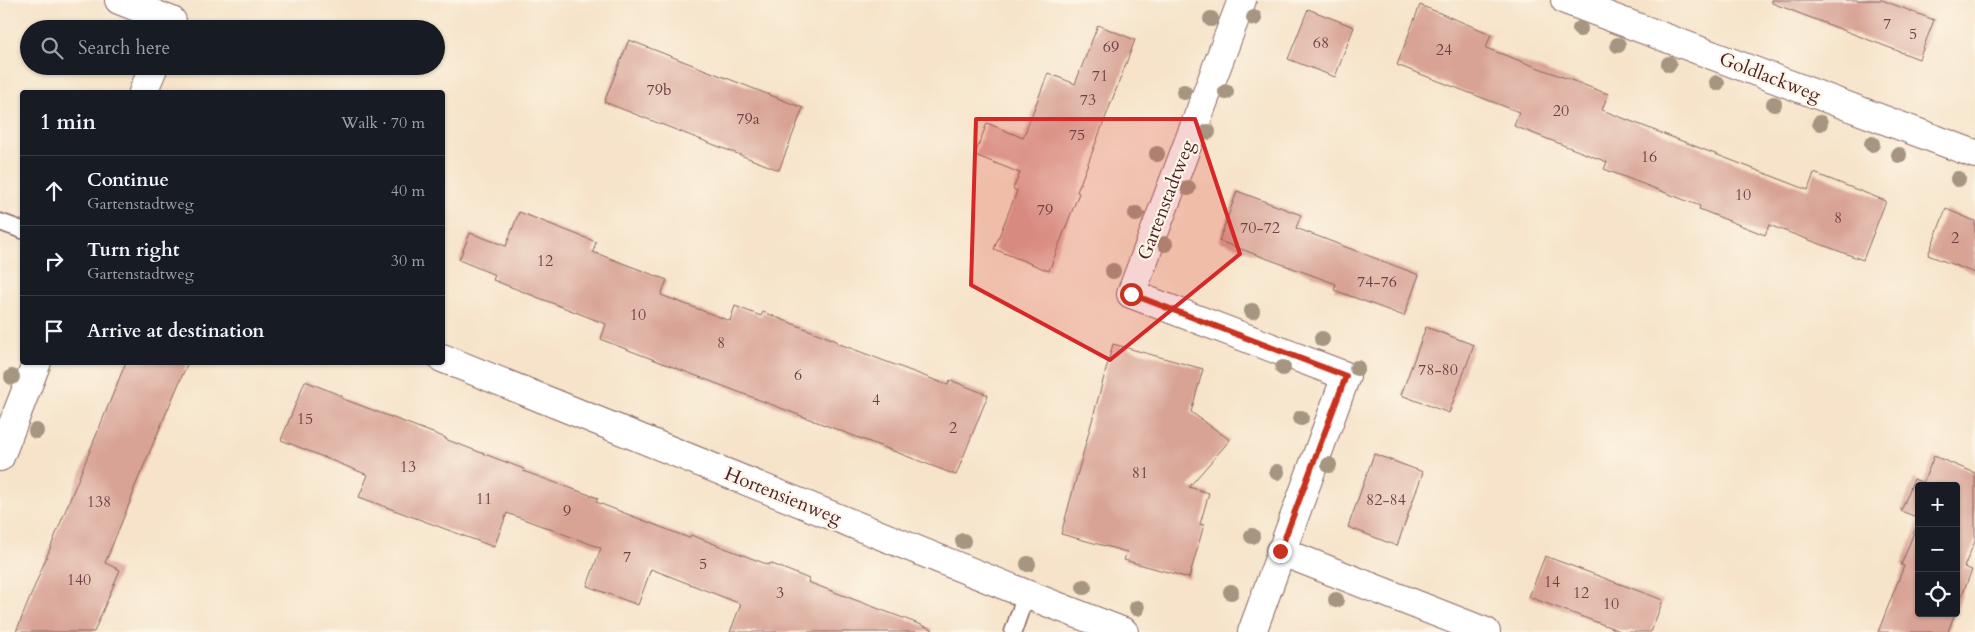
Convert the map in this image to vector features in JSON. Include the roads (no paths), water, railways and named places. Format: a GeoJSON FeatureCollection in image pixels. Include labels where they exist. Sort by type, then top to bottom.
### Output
{"type":"FeatureCollection","features":[{"type":"Feature","properties":{"kind":"street"},"geometry":{"type":"LineString","coordinates":[[119,0],[174,17]]}},
{"type":"Feature","properties":{"kind":"street","name":"Gartenstadtweg"},"geometry":{"type":"LineString","coordinates":[[1242,0],[1131,294],[1346,376],[1280,551],[1252,632]]}},
{"type":"Feature","properties":{"kind":"street","name":"Goldlackweg"},"geometry":{"type":"LineString","coordinates":[[1565,0],[1975,154]]}},
{"type":"Feature","properties":{"kind":"street"},"geometry":{"type":"LineString","coordinates":[[144,90],[150,75]]}},
{"type":"Feature","properties":{"kind":"street","name":"Hortensienweg"},"geometry":{"type":"LineString","coordinates":[[445,359],[1124,632]]}},
{"type":"Feature","properties":{"kind":"street"},"geometry":{"type":"LineString","coordinates":[[0,457],[36,365]]}},
{"type":"Feature","properties":{"kind":"street"},"geometry":{"type":"LineString","coordinates":[[1280,551],[1486,632]]}},
{"type":"Feature","properties":{"kind":"lane"},"geometry":{"type":"LineString","coordinates":[[0,222],[20,229]]}},
{"type":"Feature","properties":{"kind":"lane"},"geometry":{"type":"LineString","coordinates":[[1013,632],[1026,594]]}}]}
